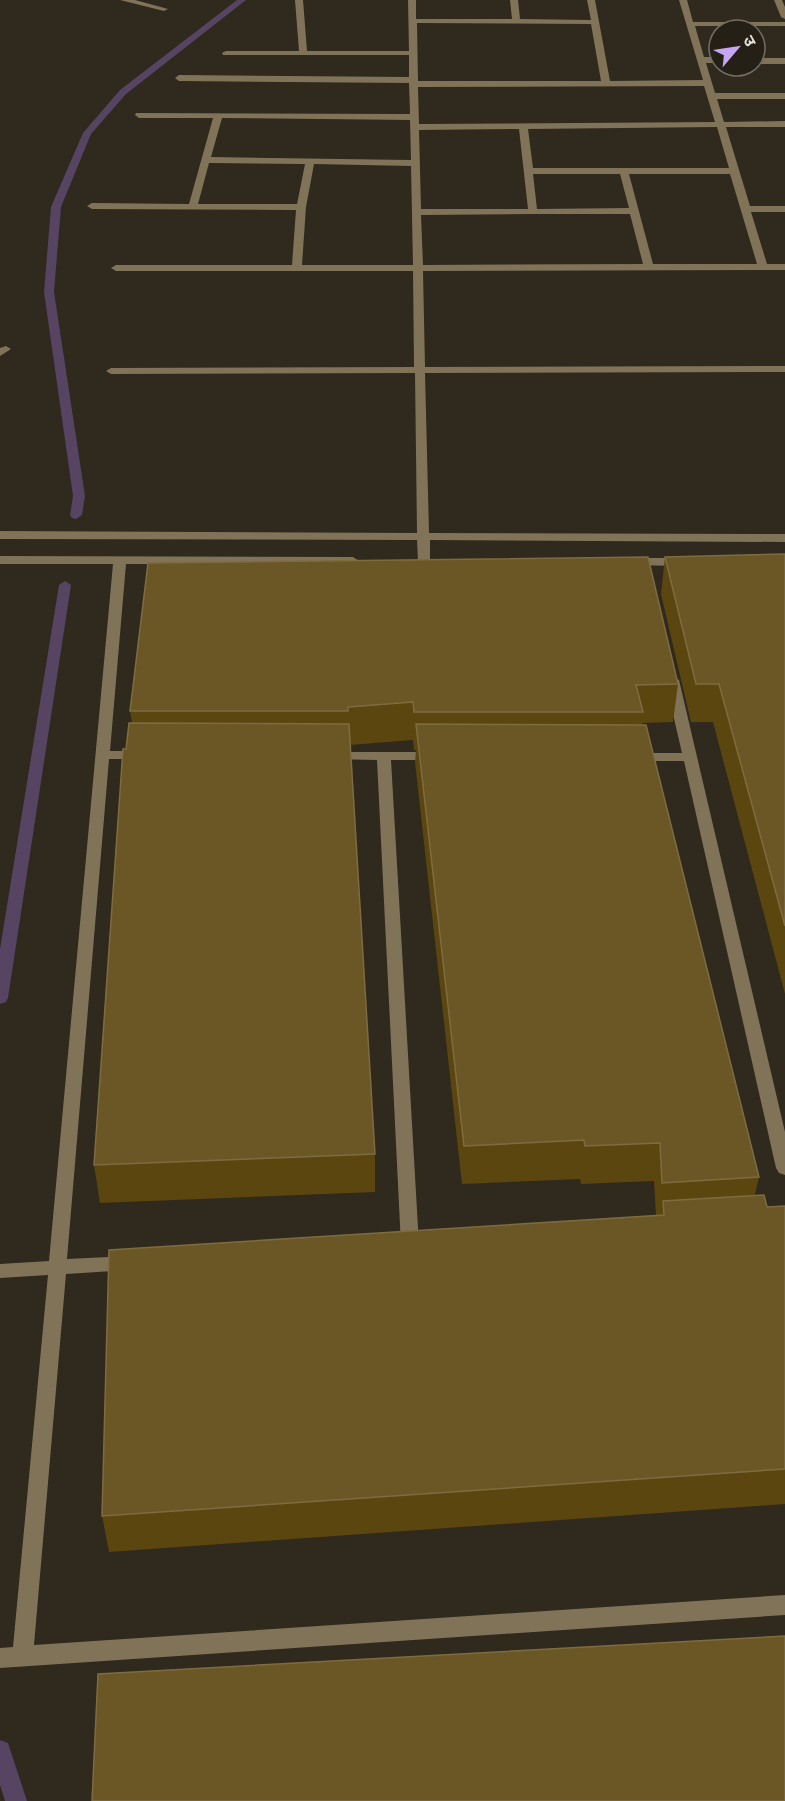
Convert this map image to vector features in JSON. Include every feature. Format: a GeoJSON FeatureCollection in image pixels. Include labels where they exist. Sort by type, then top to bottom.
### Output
{"type":"FeatureCollection","features":[{"type":"Feature","properties":{"kind":"street"},"geometry":{"type":"LineString","coordinates":[[124,0],[164,9]]}},
{"type":"Feature","properties":{"kind":"street"},"geometry":{"type":"LineString","coordinates":[[299,0],[303,52]]}},
{"type":"Feature","properties":{"kind":"street"},"geometry":{"type":"LineString","coordinates":[[412,0],[424,561]]}},
{"type":"Feature","properties":{"kind":"street"},"geometry":{"type":"LineString","coordinates":[[514,0],[516,21]]}},
{"type":"Feature","properties":{"kind":"street"},"geometry":{"type":"LineString","coordinates":[[591,0],[606,83]]}},
{"type":"Feature","properties":{"kind":"street"},"geometry":{"type":"LineString","coordinates":[[683,0],[763,267]]}},
{"type":"Feature","properties":{"kind":"street"},"geometry":{"type":"LineString","coordinates":[[778,0],[785,17]]}},
{"type":"Feature","properties":{"kind":"street"},"geometry":{"type":"LineString","coordinates":[[413,21],[595,22]]}},
{"type":"Feature","properties":{"kind":"street"},"geometry":{"type":"LineString","coordinates":[[690,24],[785,24]]}},
{"type":"Feature","properties":{"kind":"street"},"geometry":{"type":"LineString","coordinates":[[226,52],[413,53]]}},
{"type":"Feature","properties":{"kind":"street"},"geometry":{"type":"LineString","coordinates":[[701,60],[707,60]]}},
{"type":"Feature","properties":{"kind":"street"},"geometry":{"type":"LineString","coordinates":[[767,61],[785,61]]}},
{"type":"Feature","properties":{"kind":"street"},"geometry":{"type":"LineString","coordinates":[[179,78],[708,83]]}},
{"type":"Feature","properties":{"kind":"street"},"geometry":{"type":"LineString","coordinates":[[712,96],[785,96]]}},
{"type":"Feature","properties":{"kind":"street"},"geometry":{"type":"LineString","coordinates":[[140,115],[523,126],[785,124]]}},
{"type":"Feature","properties":{"kind":"street"},"geometry":{"type":"LineString","coordinates":[[193,205],[218,116]]}},
{"type":"Feature","properties":{"kind":"street"},"geometry":{"type":"LineString","coordinates":[[523,126],[533,212]]}},
{"type":"Feature","properties":{"kind":"street"},"geometry":{"type":"LineString","coordinates":[[206,160],[417,163]]}},
{"type":"Feature","properties":{"kind":"street"},"geometry":{"type":"LineString","coordinates":[[297,268],[301,207],[310,161]]}},
{"type":"Feature","properties":{"kind":"street"},"geometry":{"type":"LineString","coordinates":[[528,171],[734,171]]}},
{"type":"Feature","properties":{"kind":"street"},"geometry":{"type":"LineString","coordinates":[[624,171],[649,267]]}},
{"type":"Feature","properties":{"kind":"street"},"geometry":{"type":"LineString","coordinates":[[92,206],[301,207]]}},
{"type":"Feature","properties":{"kind":"street"},"geometry":{"type":"LineString","coordinates":[[746,209],[785,209]]}},
{"type":"Feature","properties":{"kind":"street"},"geometry":{"type":"LineString","coordinates":[[417,212],[635,211]]}},
{"type":"Feature","properties":{"kind":"street"},"geometry":{"type":"LineString","coordinates":[[116,268],[785,267]]}},
{"type":"Feature","properties":{"kind":"street"},"geometry":{"type":"LineString","coordinates":[[111,371],[785,369]]}},
{"type":"Feature","properties":{"kind":"street"},"geometry":{"type":"LineString","coordinates":[[0,535],[785,538]]}},
{"type":"Feature","properties":{"kind":"street"},"geometry":{"type":"LineString","coordinates":[[0,560],[366,561]]}},
{"type":"Feature","properties":{"kind":"street"},"geometry":{"type":"LineString","coordinates":[[23,1657],[120,560]]}},
{"type":"Feature","properties":{"kind":"street"},"geometry":{"type":"LineString","coordinates":[[621,561],[646,567],[697,562]]}},
{"type":"Feature","properties":{"kind":"street"},"geometry":{"type":"LineString","coordinates":[[668,665],[785,1168]]}},
{"type":"Feature","properties":{"kind":"street"},"geometry":{"type":"LineString","coordinates":[[103,755],[150,755]]}},
{"type":"Feature","properties":{"kind":"street"},"geometry":{"type":"LineString","coordinates":[[314,756],[455,756]]}},
{"type":"Feature","properties":{"kind":"street"},"geometry":{"type":"LineString","coordinates":[[384,756],[416,1245],[387,1247]]}},
{"type":"Feature","properties":{"kind":"street"},"geometry":{"type":"LineString","coordinates":[[619,757],[690,757]]}},
{"type":"Feature","properties":{"kind":"street"},"geometry":{"type":"LineString","coordinates":[[0,1271],[151,1262]]}},
{"type":"Feature","properties":{"kind":"street"},"geometry":{"type":"LineString","coordinates":[[0,1658],[785,1605]]}},
{"type":"Feature","properties":{"kind":"building"},"geometry":{"type":"Polygon","coordinates":[[[785,554],[785,926],[719,684],[696,684],[665,557],[785,554]]]}},
{"type":"Feature","properties":{"kind":"building"},"geometry":{"type":"Polygon","coordinates":[[[648,557],[678,684],[636,685],[643,712],[414,712],[413,702],[348,707],[348,711],[130,711],[148,563],[648,557]]]}},
{"type":"Feature","properties":{"kind":"building"},"geometry":{"type":"Polygon","coordinates":[[[129,723],[349,724],[375,1154],[94,1165],[123,749],[126,749],[129,723]]]}},
{"type":"Feature","properties":{"kind":"building"},"geometry":{"type":"Polygon","coordinates":[[[416,724],[646,725],[759,1177],[662,1183],[660,1143],[585,1146],[584,1140],[464,1146],[416,724]]]}},
{"type":"Feature","properties":{"kind":"building"},"geometry":{"type":"Polygon","coordinates":[[[764,1195],[767,1207],[785,1206],[785,1469],[102,1516],[109,1250],[664,1215],[663,1201],[764,1195]]]}},
{"type":"Feature","properties":{"kind":"building"},"geometry":{"type":"Polygon","coordinates":[[[785,1636],[785,1801],[92,1801],[98,1674],[785,1636]]]}},
{"type":"Feature","properties":{"kind":"waterway"},"geometry":{"type":"LineString","coordinates":[[76,515],[79,496],[49,292],[56,207],[87,133],[123,92],[242,0]]}},
{"type":"Feature","properties":{"kind":"waterway"},"geometry":{"type":"LineString","coordinates":[[0,998],[65,585]]}},
{"type":"Feature","properties":{"kind":"waterway"},"geometry":{"type":"LineString","coordinates":[[0,1751],[16,1801]]}}]}
